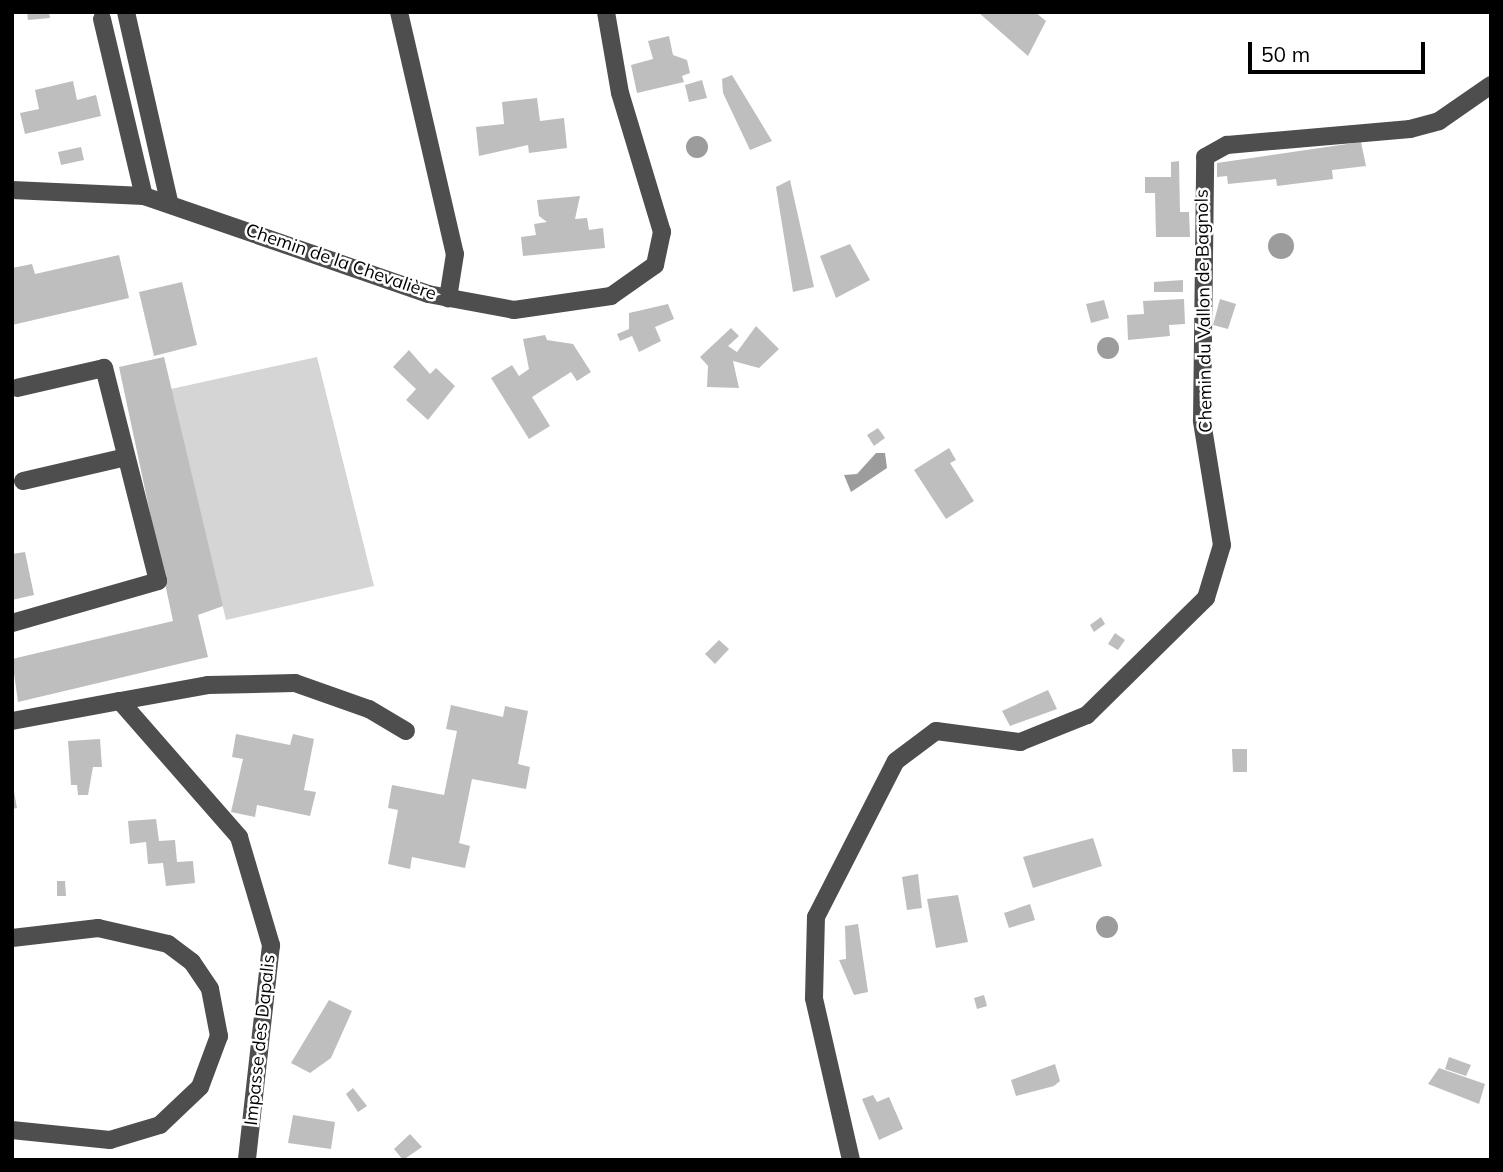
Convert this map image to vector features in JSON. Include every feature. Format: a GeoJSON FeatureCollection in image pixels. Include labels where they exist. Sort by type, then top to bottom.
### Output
{"type":"FeatureCollection","features":[{"type":"Feature","properties":{"kind":"street"},"geometry":{"type":"LineString","coordinates":[[126,12],[169,202]]}},
{"type":"Feature","properties":{"kind":"street"},"geometry":{"type":"LineString","coordinates":[[399,12],[455,254],[448,298]]}},
{"type":"Feature","properties":{"kind":"street","name":"Chemin de la Chevalière"},"geometry":{"type":"LineString","coordinates":[[12,190],[144,196],[169,202],[448,298],[514,310],[611,296],[655,265],[662,232],[620,93],[606,12]]}},
{"type":"Feature","properties":{"kind":"street"},"geometry":{"type":"LineString","coordinates":[[102,19],[144,196]]}},
{"type":"Feature","properties":{"kind":"street","name":"Chemin du Vallon de Bagnols"},"geometry":{"type":"LineString","coordinates":[[851,1160],[814,998],[816,917],[895,761],[936,731],[1020,742],[1087,715],[1206,598],[1222,545],[1202,421],[1205,157],[1227,145],[1410,129],[1439,121],[1491,85]]}},
{"type":"Feature","properties":{"kind":"street"},"geometry":{"type":"LineString","coordinates":[[12,623],[158,581],[104,368],[17,388]]}},
{"type":"Feature","properties":{"kind":"street"},"geometry":{"type":"LineString","coordinates":[[23,481],[126,457]]}},
{"type":"Feature","properties":{"kind":"street"},"geometry":{"type":"LineString","coordinates":[[12,721],[208,685],[295,683],[369,709],[405,731]]}},
{"type":"Feature","properties":{"kind":"street","name":"Impasse des Dapalis"},"geometry":{"type":"LineString","coordinates":[[120,701],[224,814],[263,901],[270,985],[247,1160]]}},
{"type":"Feature","properties":{"kind":"street"},"geometry":{"type":"LineString","coordinates":[[12,938],[98,928],[167,944],[192,962],[210,989],[219,1035],[200,1087],[160,1125],[110,1140],[12,1130]]}},
{"type":"Feature","properties":{"kind":"shaded area"},"geometry":{"type":"Polygon","coordinates":[[[697,136],[705,139],[708,147],[705,155],[697,158],[689,155],[686,147],[689,139],[697,136]]]}},
{"type":"Feature","properties":{"kind":"shaded area"},"geometry":{"type":"Polygon","coordinates":[[[1281,233],[1290,237],[1294,246],[1290,255],[1281,259],[1272,255],[1268,246],[1272,237],[1281,233]]]}},
{"type":"Feature","properties":{"kind":"shaded area"},"geometry":{"type":"Polygon","coordinates":[[[1108,337],[1116,340],[1119,348],[1116,356],[1108,359],[1100,356],[1097,348],[1100,340],[1108,337]]]}},
{"type":"Feature","properties":{"kind":"shaded area"},"geometry":{"type":"Polygon","coordinates":[[[317,357],[374,586],[226,620],[171,389],[317,357]]]}},
{"type":"Feature","properties":{"kind":"shaded area"},"geometry":{"type":"Polygon","coordinates":[[[876,453],[885,453],[887,468],[851,492],[844,475],[857,474],[876,453]]]}},
{"type":"Feature","properties":{"kind":"shaded area"},"geometry":{"type":"Polygon","coordinates":[[[1107,916],[1115,919],[1118,927],[1115,935],[1107,938],[1099,935],[1096,927],[1099,919],[1107,916]]]}},
{"type":"Feature","properties":{"kind":"building"},"geometry":{"type":"Polygon","coordinates":[[[27,12],[49,12],[50,18],[28,20],[27,12]]]}},
{"type":"Feature","properties":{"kind":"building"},"geometry":{"type":"Polygon","coordinates":[[[978,12],[1035,12],[1046,21],[1028,56],[978,12]]]}},
{"type":"Feature","properties":{"kind":"building"},"geometry":{"type":"Polygon","coordinates":[[[669,36],[673,55],[687,60],[690,73],[682,76],[684,82],[637,93],[631,65],[653,59],[648,41],[669,36]]]}},
{"type":"Feature","properties":{"kind":"building"},"geometry":{"type":"Polygon","coordinates":[[[732,75],[772,141],[750,150],[723,93],[722,79],[732,75]]]}},
{"type":"Feature","properties":{"kind":"building"},"geometry":{"type":"Polygon","coordinates":[[[702,80],[707,98],[689,102],[685,85],[702,80]]]}},
{"type":"Feature","properties":{"kind":"building"},"geometry":{"type":"Polygon","coordinates":[[[73,81],[77,100],[96,95],[101,116],[25,134],[20,113],[39,109],[35,90],[73,81]]]}},
{"type":"Feature","properties":{"kind":"building"},"geometry":{"type":"Polygon","coordinates":[[[537,98],[540,121],[564,118],[567,148],[529,153],[528,145],[479,156],[476,127],[504,124],[502,102],[537,98]]]}},
{"type":"Feature","properties":{"kind":"building"},"geometry":{"type":"Polygon","coordinates":[[[1361,142],[1366,166],[1332,170],[1333,179],[1277,186],[1276,179],[1228,184],[1227,176],[1217,177],[1217,163],[1361,142]]]}},
{"type":"Feature","properties":{"kind":"building"},"geometry":{"type":"Polygon","coordinates":[[[81,147],[84,160],[61,165],[58,152],[81,147]]]}},
{"type":"Feature","properties":{"kind":"building"},"geometry":{"type":"Polygon","coordinates":[[[1179,161],[1180,212],[1189,212],[1190,237],[1156,237],[1155,193],[1145,193],[1145,177],[1171,177],[1171,162],[1179,161]]]}},
{"type":"Feature","properties":{"kind":"building"},"geometry":{"type":"Polygon","coordinates":[[[790,180],[814,287],[793,292],[776,187],[790,180]]]}},
{"type":"Feature","properties":{"kind":"building"},"geometry":{"type":"Polygon","coordinates":[[[580,196],[575,219],[587,218],[589,230],[603,228],[605,248],[523,256],[521,237],[536,235],[534,224],[547,222],[539,216],[537,200],[580,196]]]}},
{"type":"Feature","properties":{"kind":"building"},"geometry":{"type":"Polygon","coordinates":[[[850,244],[870,280],[836,298],[820,256],[850,244]]]}},
{"type":"Feature","properties":{"kind":"building"},"geometry":{"type":"Polygon","coordinates":[[[119,255],[129,298],[12,325],[12,268],[32,264],[35,274],[119,255]]]}},
{"type":"Feature","properties":{"kind":"building"},"geometry":{"type":"Polygon","coordinates":[[[1183,280],[1183,292],[1154,292],[1154,282],[1183,280]]]}},
{"type":"Feature","properties":{"kind":"building"},"geometry":{"type":"Polygon","coordinates":[[[182,282],[197,345],[154,356],[139,292],[182,282]]]}},
{"type":"Feature","properties":{"kind":"building"},"geometry":{"type":"Polygon","coordinates":[[[1184,299],[1185,324],[1169,325],[1170,336],[1128,340],[1127,315],[1144,314],[1143,301],[1184,299]]]}},
{"type":"Feature","properties":{"kind":"building"},"geometry":{"type":"Polygon","coordinates":[[[1220,299],[1236,304],[1228,329],[1213,325],[1220,299]]]}},
{"type":"Feature","properties":{"kind":"building"},"geometry":{"type":"Polygon","coordinates":[[[1104,300],[1109,318],[1091,323],[1086,304],[1104,300]]]}},
{"type":"Feature","properties":{"kind":"building"},"geometry":{"type":"Polygon","coordinates":[[[668,304],[674,319],[655,327],[661,341],[639,352],[632,336],[620,341],[617,334],[629,329],[629,313],[668,304]]]}},
{"type":"Feature","properties":{"kind":"building"},"geometry":{"type":"Polygon","coordinates":[[[756,326],[779,349],[759,368],[733,361],[739,388],[707,387],[708,366],[700,357],[731,328],[739,336],[728,346],[737,352],[756,326]]]}},
{"type":"Feature","properties":{"kind":"building"},"geometry":{"type":"Polygon","coordinates":[[[545,335],[547,340],[573,344],[591,372],[577,381],[571,372],[532,397],[550,426],[529,439],[491,378],[512,365],[519,376],[529,369],[523,339],[545,335]]]}},
{"type":"Feature","properties":{"kind":"building"},"geometry":{"type":"Polygon","coordinates":[[[409,350],[430,374],[436,368],[455,386],[428,420],[406,400],[416,389],[393,367],[409,350]]]}},
{"type":"Feature","properties":{"kind":"building"},"geometry":{"type":"Polygon","coordinates":[[[164,357],[223,606],[198,615],[208,657],[18,702],[12,659],[173,621],[119,367],[164,357]]]}},
{"type":"Feature","properties":{"kind":"building"},"geometry":{"type":"Polygon","coordinates":[[[878,428],[885,438],[874,446],[867,435],[878,428]]]}},
{"type":"Feature","properties":{"kind":"building"},"geometry":{"type":"Polygon","coordinates":[[[949,448],[956,460],[950,463],[974,501],[946,519],[914,470],[949,448]]]}},
{"type":"Feature","properties":{"kind":"building"},"geometry":{"type":"Polygon","coordinates":[[[25,552],[34,595],[12,600],[12,554],[25,552]]]}},
{"type":"Feature","properties":{"kind":"building"},"geometry":{"type":"Polygon","coordinates":[[[1101,617],[1105,624],[1094,632],[1090,625],[1101,617]]]}},
{"type":"Feature","properties":{"kind":"building"},"geometry":{"type":"Polygon","coordinates":[[[1115,633],[1125,640],[1118,650],[1108,644],[1115,633]]]}},
{"type":"Feature","properties":{"kind":"building"},"geometry":{"type":"Polygon","coordinates":[[[719,640],[729,649],[715,664],[705,654],[719,640]]]}},
{"type":"Feature","properties":{"kind":"building"},"geometry":{"type":"Polygon","coordinates":[[[1048,690],[1057,709],[1010,726],[1002,711],[1048,690]]]}},
{"type":"Feature","properties":{"kind":"building"},"geometry":{"type":"Polygon","coordinates":[[[451,705],[503,717],[505,706],[528,711],[518,764],[530,767],[526,789],[472,779],[459,843],[470,846],[465,868],[412,857],[410,869],[388,864],[398,810],[388,808],[392,785],[444,795],[457,731],[446,729],[451,705]]]}},
{"type":"Feature","properties":{"kind":"building"},"geometry":{"type":"Polygon","coordinates":[[[236,734],[290,745],[293,734],[314,739],[304,790],[316,792],[310,816],[257,805],[255,817],[231,812],[243,759],[232,757],[236,734]]]}},
{"type":"Feature","properties":{"kind":"building"},"geometry":{"type":"Polygon","coordinates":[[[100,739],[102,767],[93,767],[88,795],[78,795],[77,785],[71,785],[68,741],[100,739]]]}},
{"type":"Feature","properties":{"kind":"building"},"geometry":{"type":"Polygon","coordinates":[[[1232,749],[1247,749],[1247,772],[1233,772],[1232,749]]]}},
{"type":"Feature","properties":{"kind":"building"},"geometry":{"type":"Polygon","coordinates":[[[12,780],[17,808],[12,809],[12,780]]]}},
{"type":"Feature","properties":{"kind":"building"},"geometry":{"type":"Polygon","coordinates":[[[156,819],[159,841],[175,840],[177,862],[193,861],[195,883],[166,886],[163,863],[148,864],[146,842],[130,844],[128,821],[156,819]]]}},
{"type":"Feature","properties":{"kind":"building"},"geometry":{"type":"Polygon","coordinates":[[[1093,838],[1102,866],[1033,888],[1023,857],[1093,838]]]}},
{"type":"Feature","properties":{"kind":"building"},"geometry":{"type":"Polygon","coordinates":[[[918,874],[922,908],[907,910],[902,877],[918,874]]]}},
{"type":"Feature","properties":{"kind":"building"},"geometry":{"type":"Polygon","coordinates":[[[57,881],[65,881],[66,896],[57,896],[57,881]]]}},
{"type":"Feature","properties":{"kind":"building"},"geometry":{"type":"Polygon","coordinates":[[[958,895],[968,942],[936,948],[927,899],[958,895]]]}},
{"type":"Feature","properties":{"kind":"building"},"geometry":{"type":"Polygon","coordinates":[[[1030,904],[1035,920],[1009,928],[1004,913],[1030,904]]]}},
{"type":"Feature","properties":{"kind":"building"},"geometry":{"type":"Polygon","coordinates":[[[858,924],[868,992],[854,995],[839,960],[846,959],[845,926],[858,924]]]}},
{"type":"Feature","properties":{"kind":"building"},"geometry":{"type":"Polygon","coordinates":[[[984,995],[987,1006],[977,1009],[974,998],[984,995]]]}},
{"type":"Feature","properties":{"kind":"building"},"geometry":{"type":"Polygon","coordinates":[[[329,1000],[352,1011],[331,1058],[310,1073],[291,1063],[329,1000]]]}},
{"type":"Feature","properties":{"kind":"building"},"geometry":{"type":"Polygon","coordinates":[[[1449,1057],[1471,1065],[1466,1076],[1445,1069],[1449,1057]]]}},
{"type":"Feature","properties":{"kind":"building"},"geometry":{"type":"Polygon","coordinates":[[[1055,1064],[1060,1081],[1054,1086],[1016,1096],[1011,1080],[1055,1064]]]}},
{"type":"Feature","properties":{"kind":"building"},"geometry":{"type":"Polygon","coordinates":[[[1439,1068],[1485,1084],[1479,1104],[1428,1084],[1439,1068]]]}},
{"type":"Feature","properties":{"kind":"building"},"geometry":{"type":"Polygon","coordinates":[[[353,1088],[367,1106],[358,1112],[346,1094],[353,1088]]]}},
{"type":"Feature","properties":{"kind":"building"},"geometry":{"type":"Polygon","coordinates":[[[873,1095],[877,1102],[889,1097],[903,1129],[879,1140],[862,1099],[873,1095]]]}},
{"type":"Feature","properties":{"kind":"building"},"geometry":{"type":"Polygon","coordinates":[[[293,1115],[335,1122],[331,1149],[288,1143],[293,1115]]]}},
{"type":"Feature","properties":{"kind":"building"},"geometry":{"type":"Polygon","coordinates":[[[410,1134],[422,1147],[403,1160],[394,1149],[410,1134]]]}}]}
